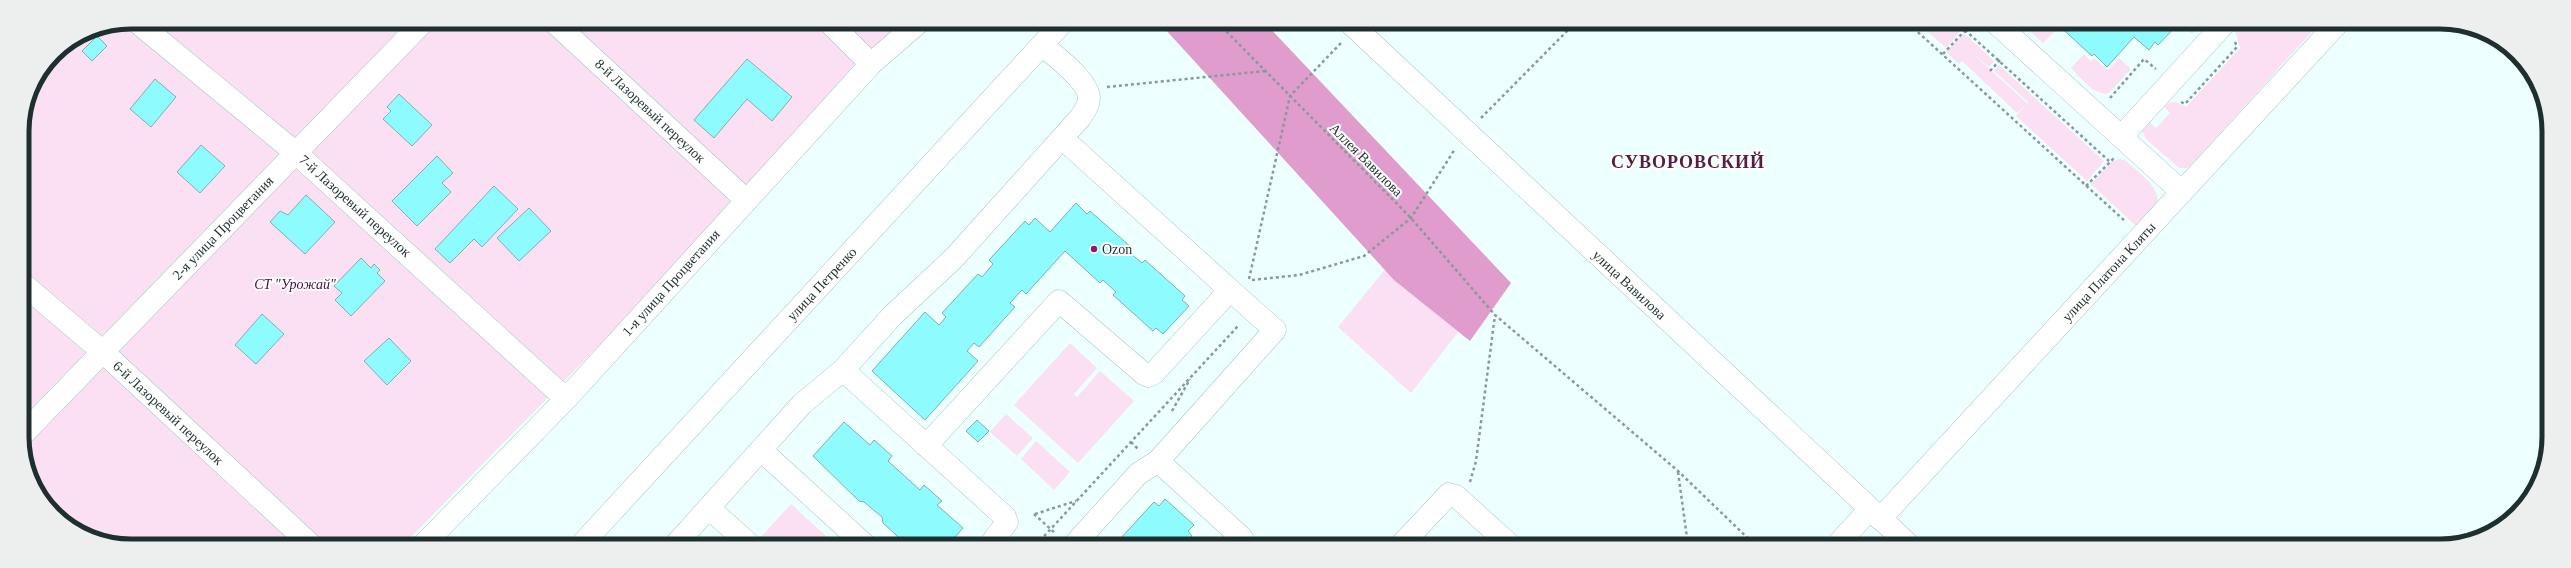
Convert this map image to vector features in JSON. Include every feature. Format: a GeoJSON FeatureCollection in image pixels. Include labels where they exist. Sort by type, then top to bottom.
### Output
{"type":"FeatureCollection","features":[{"type":"Feature","properties":{"kind":"street","name":"7-й Лазоревый переулок"},"geometry":{"type":"LineString","coordinates":[[145,29],[296,153],[566,399]]}},
{"type":"Feature","properties":{"kind":"street","name":"2-я улица Процветания"},"geometry":{"type":"LineString","coordinates":[[29,429],[416,29]]}},
{"type":"Feature","properties":{"kind":"street","name":"8-й Лазоревый переулок"},"geometry":{"type":"LineString","coordinates":[[562,29],[746,200]]}},
{"type":"Feature","properties":{"kind":"street"},"geometry":{"type":"LineString","coordinates":[[836,29],[871,64]]}},
{"type":"Feature","properties":{"kind":"street","name":"1-я улица Процветания"},"geometry":{"type":"LineString","coordinates":[[429,539],[566,399],[871,64],[911,29]]}},
{"type":"Feature","properties":{"kind":"street","name":"улица Петренко"},"geometry":{"type":"LineString","coordinates":[[587,539],[1057,29]]}},
{"type":"Feature","properties":{"kind":"street","name":"улица Вавилова"},"geometry":{"type":"LineString","coordinates":[[1356,29],[1466,134],[1902,539]]}},
{"type":"Feature","properties":{"kind":"street"},"geometry":{"type":"LineString","coordinates":[[2002,29],[2096,114],[2120,147],[2182,192]]}},
{"type":"Feature","properties":{"kind":"street"},"geometry":{"type":"LineString","coordinates":[[2120,147],[2220,29]]}},
{"type":"Feature","properties":{"kind":"street","name":"улица Платона Кляты"},"geometry":{"type":"LineString","coordinates":[[1844,539],[1875,514],[2141,236],[2332,29]]}},
{"type":"Feature","properties":{"kind":"street"},"geometry":{"type":"LineString","coordinates":[[681,539],[802,404],[843,370],[900,307],[954,258],[1080,118],[1086,108],[1089,98],[1086,89],[1080,79],[1042,45]]}},
{"type":"Feature","properties":{"kind":"street"},"geometry":{"type":"LineString","coordinates":[[1062,138],[1275,330],[1158,461],[1138,474],[1069,539]]}},
{"type":"Feature","properties":{"kind":"street","name":"6-й Лазоревый переулок"},"geometry":{"type":"LineString","coordinates":[[29,289],[103,352],[305,539]]}},
{"type":"Feature","properties":{"kind":"street"},"geometry":{"type":"LineString","coordinates":[[926,446],[1059,300],[1144,374],[1149,376],[1154,373],[1230,290]]}},
{"type":"Feature","properties":{"kind":"street"},"geometry":{"type":"LineString","coordinates":[[843,370],[1005,517],[1007,522],[1005,528],[995,539]]}},
{"type":"Feature","properties":{"kind":"street"},"geometry":{"type":"LineString","coordinates":[[761,450],[859,539]]}},
{"type":"Feature","properties":{"kind":"street"},"geometry":{"type":"LineString","coordinates":[[1158,461],[1240,539]]}},
{"type":"Feature","properties":{"kind":"street"},"geometry":{"type":"LineString","coordinates":[[1406,539],[1444,497],[1449,494],[1463,503],[1503,539]]}},
{"type":"Feature","properties":{"kind":"street"},"geometry":{"type":"LineString","coordinates":[[709,508],[743,539]]}},
{"type":"Feature","properties":{"kind":"path","name":"Аллея Вавилова"},"geometry":{"type":"LineString","coordinates":[[1224,29],[1411,218],[1495,315],[1678,471],[1749,539]]}},
{"type":"Feature","properties":{"kind":"path"},"geometry":{"type":"LineString","coordinates":[[1350,29],[1290,96],[1248,281],[1299,275],[1364,256],[1411,218],[1466,134],[1569,29]]}},
{"type":"Feature","properties":{"kind":"path"},"geometry":{"type":"LineString","coordinates":[[1915,29],[2141,236]]}},
{"type":"Feature","properties":{"kind":"path"},"geometry":{"type":"LineString","coordinates":[[1943,54],[1965,30],[2109,161]]}},
{"type":"Feature","properties":{"kind":"path"},"geometry":{"type":"LineString","coordinates":[[2078,133],[2144,59],[2161,75]]}},
{"type":"Feature","properties":{"kind":"path"},"geometry":{"type":"LineString","coordinates":[[1086,89],[1265,71]]}},
{"type":"Feature","properties":{"kind":"path"},"geometry":{"type":"LineString","coordinates":[[2086,186],[2120,147]]}},
{"type":"Feature","properties":{"kind":"path"},"geometry":{"type":"LineString","coordinates":[[1042,539],[1253,310]]}},
{"type":"Feature","properties":{"kind":"path"},"geometry":{"type":"LineString","coordinates":[[1463,503],[1476,461],[1495,315]]}},
{"type":"Feature","properties":{"kind":"path"},"geometry":{"type":"LineString","coordinates":[[1678,471],[1687,539]]}},
{"type":"Feature","properties":{"kind":"path"},"geometry":{"type":"LineString","coordinates":[[1064,539],[1034,514],[1077,501]]}},
{"type":"Feature","properties":{"kind":"green space","name":"СТ \"Урожай\""},"geometry":{"type":"Polygon","coordinates":[[[131,29],[910,29],[409,539],[118,538],[105,536],[92,531],[69,518],[50,499],[43,488],[32,463],[29,437],[29,124],[32,105],[46,74],[59,59],[74,46],[105,32],[131,29]]]}},
{"type":"Feature","properties":{"kind":"green space"},"geometry":{"type":"Polygon","coordinates":[[[1925,29],[1960,29],[1959,33],[1946,48],[1925,29]]]}},
{"type":"Feature","properties":{"kind":"green space"},"geometry":{"type":"Polygon","coordinates":[[[2028,29],[2057,29],[2043,43],[2028,29]]]}},
{"type":"Feature","properties":{"kind":"green space"},"geometry":{"type":"Polygon","coordinates":[[[2186,29],[2197,29],[2192,34],[2186,29]]]}},
{"type":"Feature","properties":{"kind":"green space"},"geometry":{"type":"Polygon","coordinates":[[[2237,29],[2314,29],[2191,165],[2187,168],[2179,168],[2146,139],[2142,131],[2149,122],[2156,128],[2170,113],[2164,107],[2169,102],[2174,102],[2186,107],[2240,48],[2235,31],[2237,29]]]}},
{"type":"Feature","properties":{"kind":"green space"},"geometry":{"type":"Polygon","coordinates":[[[1964,33],[1994,61],[1989,67],[1971,52],[2027,103],[2017,113],[1962,61],[1959,64],[1946,52],[1964,33]]]}},
{"type":"Feature","properties":{"kind":"green space"},"geometry":{"type":"Polygon","coordinates":[[[2084,54],[2091,61],[2094,58],[2108,70],[2119,58],[2131,69],[2109,93],[2098,92],[2083,81],[2071,68],[2084,54]]]}},
{"type":"Feature","properties":{"kind":"green space"},"geometry":{"type":"Polygon","coordinates":[[[1999,65],[2104,161],[2087,181],[2016,116],[2028,102],[1994,71],[1999,65]]]}},
{"type":"Feature","properties":{"kind":"green space"},"geometry":{"type":"Polygon","coordinates":[[[2120,159],[2125,160],[2151,184],[2157,196],[2158,202],[2136,226],[2091,184],[2112,161],[2120,159]]]}},
{"type":"Feature","properties":{"kind":"green space"},"geometry":{"type":"Polygon","coordinates":[[[1387,267],[1459,331],[1411,393],[1338,327],[1387,267]]]}},
{"type":"Feature","properties":{"kind":"green space"},"geometry":{"type":"Polygon","coordinates":[[[1070,343],[1097,368],[1074,394],[1077,397],[1100,371],[1134,401],[1078,463],[1014,405],[1070,343]]]}},
{"type":"Feature","properties":{"kind":"green space"},"geometry":{"type":"Polygon","coordinates":[[[1006,414],[1033,438],[1017,456],[990,432],[1006,414]]]}},
{"type":"Feature","properties":{"kind":"green space"},"geometry":{"type":"Polygon","coordinates":[[[1036,441],[1070,472],[1054,490],[1021,459],[1036,441]]]}},
{"type":"Feature","properties":{"kind":"green space"},"geometry":{"type":"Polygon","coordinates":[[[791,504],[829,539],[761,539],[760,538],[791,504]]]}},
{"type":"Feature","properties":{"kind":"shaded area"},"geometry":{"type":"Polygon","coordinates":[[[1165,29],[1271,29],[1511,283],[1470,341],[1394,280],[1165,29]]]}},
{"type":"Feature","properties":{"kind":"building"},"geometry":{"type":"Polygon","coordinates":[[[2062,29],[2173,29],[2158,45],[2155,42],[2149,50],[2134,37],[2107,67],[2094,54],[2092,56],[2062,29]]]}},
{"type":"Feature","properties":{"kind":"building"},"geometry":{"type":"Polygon","coordinates":[[[97,36],[107,46],[92,61],[82,51],[97,36]]]}},
{"type":"Feature","properties":{"kind":"building"},"geometry":{"type":"Polygon","coordinates":[[[747,59],[792,97],[772,121],[747,99],[714,138],[694,120],[747,59]]]}},
{"type":"Feature","properties":{"kind":"building"},"geometry":{"type":"Polygon","coordinates":[[[155,79],[176,97],[151,127],[130,109],[155,79]]]}},
{"type":"Feature","properties":{"kind":"building"},"geometry":{"type":"Polygon","coordinates":[[[399,94],[432,125],[412,146],[383,119],[391,111],[387,107],[399,94]]]}},
{"type":"Feature","properties":{"kind":"building"},"geometry":{"type":"Polygon","coordinates":[[[201,145],[225,166],[200,193],[177,172],[201,145]]]}},
{"type":"Feature","properties":{"kind":"building"},"geometry":{"type":"Polygon","coordinates":[[[437,156],[453,173],[442,183],[451,192],[417,226],[392,201],[437,156]]]}},
{"type":"Feature","properties":{"kind":"building"},"geometry":{"type":"Polygon","coordinates":[[[494,186],[518,209],[482,247],[474,239],[450,263],[435,249],[494,186]]]}},
{"type":"Feature","properties":{"kind":"building"},"geometry":{"type":"Polygon","coordinates":[[[306,195],[335,222],[305,254],[270,222],[280,211],[288,215],[306,195]]]}},
{"type":"Feature","properties":{"kind":"building"},"geometry":{"type":"Polygon","coordinates":[[[1076,203],[1087,214],[1090,211],[1132,248],[1129,252],[1142,263],[1145,260],[1185,296],[1182,300],[1189,306],[1163,334],[1156,328],[1153,331],[1113,295],[1116,292],[1103,280],[1100,283],[1065,251],[1026,294],[1022,290],[1010,303],[1015,307],[979,347],[974,343],[967,351],[978,361],[925,420],[872,371],[925,312],[939,325],[946,317],[942,313],[978,274],[982,277],[993,264],[989,260],[1025,221],[1029,225],[1035,218],[1050,232],[1076,203]]]}},
{"type":"Feature","properties":{"kind":"building"},"geometry":{"type":"Polygon","coordinates":[[[529,208],[551,231],[519,261],[497,238],[529,208]]]}},
{"type":"Feature","properties":{"kind":"building"},"geometry":{"type":"Polygon","coordinates":[[[361,258],[371,268],[374,264],[380,270],[377,273],[385,281],[351,316],[335,300],[342,293],[334,286],[361,258]]]}},
{"type":"Feature","properties":{"kind":"building"},"geometry":{"type":"Polygon","coordinates":[[[262,314],[284,334],[256,364],[235,345],[262,314]]]}},
{"type":"Feature","properties":{"kind":"building"},"geometry":{"type":"Polygon","coordinates":[[[389,338],[411,361],[387,385],[364,361],[389,338]]]}},
{"type":"Feature","properties":{"kind":"building"},"geometry":{"type":"Polygon","coordinates":[[[977,420],[989,431],[978,442],[966,431],[977,420]]]}},
{"type":"Feature","properties":{"kind":"building"},"geometry":{"type":"Polygon","coordinates":[[[844,422],[870,445],[874,440],[892,456],[888,461],[920,490],[924,485],[942,501],[937,505],[963,528],[953,539],[900,539],[883,523],[882,517],[864,502],[859,501],[813,456],[844,422]]]}},
{"type":"Feature","properties":{"kind":"building"},"geometry":{"type":"Polygon","coordinates":[[[1165,499],[1194,525],[1188,531],[1192,536],[1189,539],[1120,539],[1154,502],[1159,506],[1165,499]]]}},
{"type":"Feature","properties":{"kind":"place","name":"Ozon"},"geometry":{"type":"Point","coordinates":[1094,249]}},
{"type":"Feature","properties":{"kind":"district","name":"СУВОРОВСКИЙ"},"geometry":{"type":"Point","coordinates":[1688,162]}}]}
